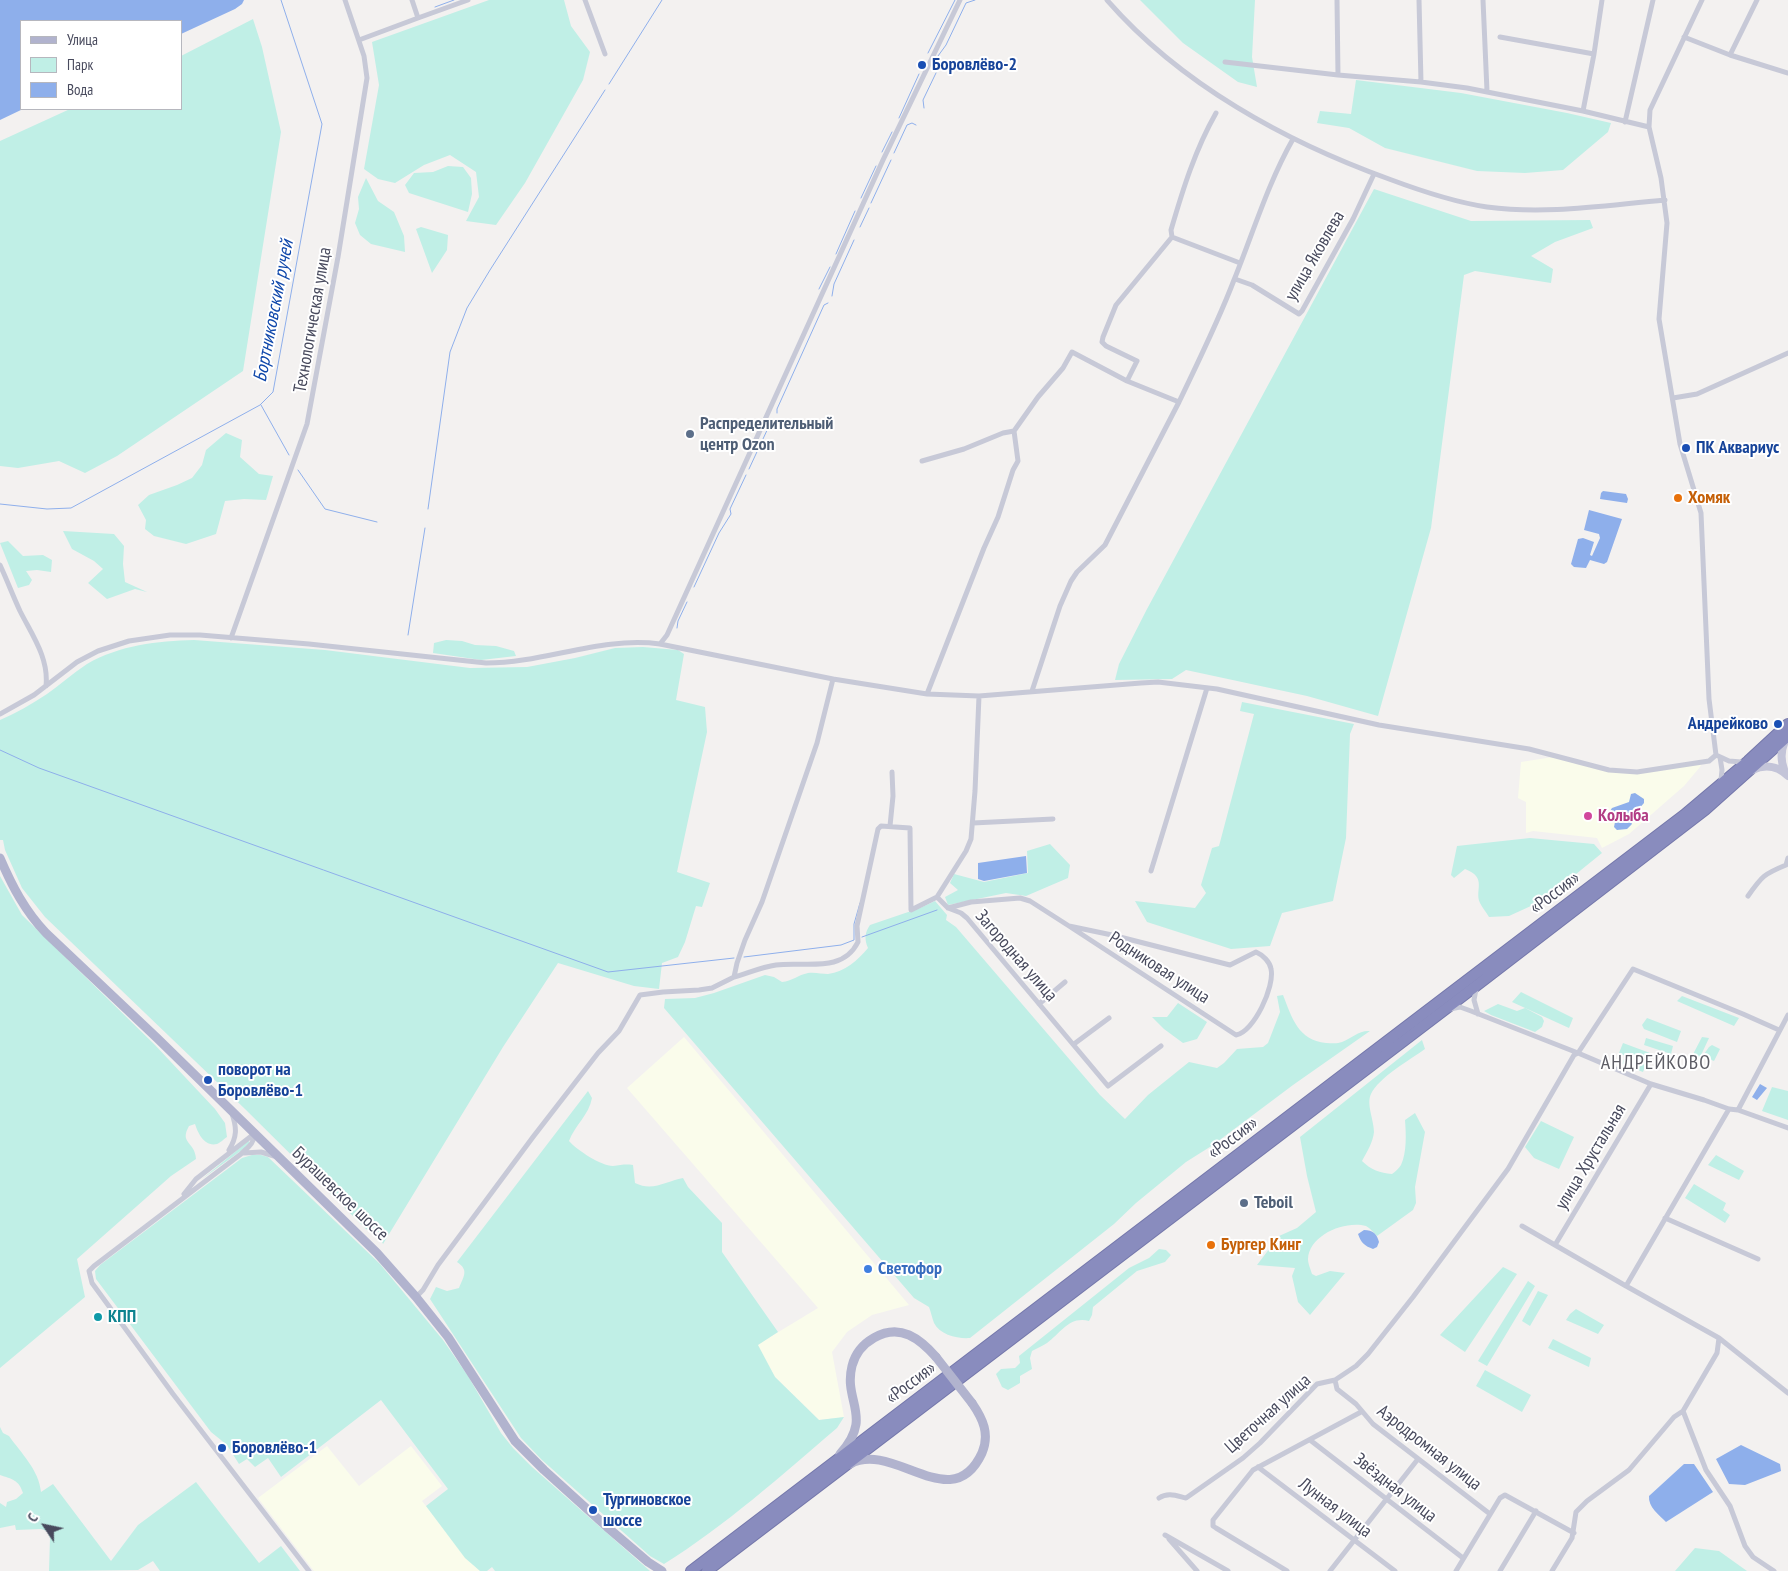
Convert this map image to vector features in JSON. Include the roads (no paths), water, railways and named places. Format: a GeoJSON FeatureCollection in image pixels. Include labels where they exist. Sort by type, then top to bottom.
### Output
{"type":"FeatureCollection","features":[{"type":"Feature","properties":{"kind":"highway"},"geometry":{"type":"LineString","coordinates":[[1684,814],[1697,800],[1788,719]]}},
{"type":"Feature","properties":{"kind":"highway","name":"«Россия»"},"geometry":{"type":"LineString","coordinates":[[699,1569],[720,1561],[835,1467],[1684,814],[1719,786],[1788,724]]}},
{"type":"Feature","properties":{"kind":"highway","name":"«Россия»"},"geometry":{"type":"LineString","coordinates":[[699,1569],[1480,983],[1705,810],[1788,736]]}},
{"type":"Feature","properties":{"kind":"main road","name":"Бурашевское шоссе"},"geometry":{"type":"LineString","coordinates":[[0,858],[19,898],[46,933],[359,1234],[416,1297],[460,1355],[505,1427],[516,1441],[570,1494],[648,1562],[662,1571]]}},
{"type":"Feature","properties":{"kind":"main road"},"geometry":{"type":"LineString","coordinates":[[885,1333],[902,1333],[919,1341],[936,1357],[972,1403],[984,1424],[985,1444],[976,1463],[969,1472],[952,1479],[938,1480],[890,1462],[875,1459],[856,1461],[835,1467],[856,1427],[851,1373],[856,1355],[862,1347],[885,1333]]}},
{"type":"Feature","properties":{"kind":"main road","name":"Бурашевское шоссе"},"geometry":{"type":"LineString","coordinates":[[648,1562],[654,1571]]}},
{"type":"Feature","properties":{"kind":"main road"},"geometry":{"type":"LineString","coordinates":[[687,1571],[699,1569]]}},
{"type":"Feature","properties":{"kind":"street","name":"Технологическая улица"},"geometry":{"type":"LineString","coordinates":[[231,638],[298,451],[311,407],[367,85],[366,64],[345,0]]}},
{"type":"Feature","properties":{"kind":"street"},"geometry":{"type":"LineString","coordinates":[[412,0],[418,18]]}},
{"type":"Feature","properties":{"kind":"street"},"geometry":{"type":"LineString","coordinates":[[359,40],[468,0]]}},
{"type":"Feature","properties":{"kind":"street"},"geometry":{"type":"LineString","coordinates":[[585,0],[605,54]]}},
{"type":"Feature","properties":{"kind":"street"},"geometry":{"type":"LineString","coordinates":[[660,644],[667,635],[886,154],[960,0]]}},
{"type":"Feature","properties":{"kind":"street"},"geometry":{"type":"LineString","coordinates":[[1107,0],[1142,37],[1170,61],[1224,98],[1293,139],[1374,174],[1423,192],[1451,200],[1513,210],[1551,210],[1665,200]]}},
{"type":"Feature","properties":{"kind":"street"},"geometry":{"type":"LineString","coordinates":[[1337,0],[1338,75]]}},
{"type":"Feature","properties":{"kind":"street"},"geometry":{"type":"LineString","coordinates":[[1419,0],[1421,82]]}},
{"type":"Feature","properties":{"kind":"street"},"geometry":{"type":"LineString","coordinates":[[1483,0],[1486,91]]}},
{"type":"Feature","properties":{"kind":"street"},"geometry":{"type":"LineString","coordinates":[[1583,111],[1602,0]]}},
{"type":"Feature","properties":{"kind":"street"},"geometry":{"type":"LineString","coordinates":[[1625,122],[1653,0]]}},
{"type":"Feature","properties":{"kind":"street"},"geometry":{"type":"LineString","coordinates":[[1702,0],[1650,110],[1649,127],[1665,200],[1667,223],[1659,320],[1680,444],[1701,513],[1709,699],[1718,756],[1722,767],[1721,780]]}},
{"type":"Feature","properties":{"kind":"street"},"geometry":{"type":"LineString","coordinates":[[1730,55],[1757,0]]}},
{"type":"Feature","properties":{"kind":"street"},"geometry":{"type":"LineString","coordinates":[[1500,37],[1594,54]]}},
{"type":"Feature","properties":{"kind":"street"},"geometry":{"type":"LineString","coordinates":[[1684,37],[1730,55],[1788,73]]}},
{"type":"Feature","properties":{"kind":"street"},"geometry":{"type":"LineString","coordinates":[[1226,62],[1338,75],[1421,82],[1486,91],[1649,127]]}},
{"type":"Feature","properties":{"kind":"street"},"geometry":{"type":"LineString","coordinates":[[1126,381],[1137,361],[1106,346],[1102,342],[1103,338],[1116,305],[1172,237],[1171,230],[1184,184],[1204,134],[1216,113]]}},
{"type":"Feature","properties":{"kind":"street"},"geometry":{"type":"LineString","coordinates":[[1032,691],[1060,606],[1071,581],[1077,572],[1105,545],[1179,402],[1211,335],[1235,279],[1264,201],[1293,139]]}},
{"type":"Feature","properties":{"kind":"street","name":"улица Яковлева"},"geometry":{"type":"LineString","coordinates":[[1235,279],[1252,285],[1299,314],[1353,219],[1374,174]]}},
{"type":"Feature","properties":{"kind":"street"},"geometry":{"type":"LineString","coordinates":[[1172,237],[1240,263]]}},
{"type":"Feature","properties":{"kind":"street"},"geometry":{"type":"LineString","coordinates":[[927,694],[984,548],[998,518],[1012,470],[1018,460],[1014,431],[1020,420],[1062,368],[1072,352],[1126,381],[1179,402]]}},
{"type":"Feature","properties":{"kind":"street"},"geometry":{"type":"LineString","coordinates":[[1672,398],[1697,394],[1788,353]]}},
{"type":"Feature","properties":{"kind":"street"},"geometry":{"type":"LineString","coordinates":[[922,461],[964,450],[1003,433],[1014,431]]}},
{"type":"Feature","properties":{"kind":"street"},"geometry":{"type":"LineString","coordinates":[[0,565],[19,610],[41,652],[47,674],[46,686]]}},
{"type":"Feature","properties":{"kind":"street"},"geometry":{"type":"LineString","coordinates":[[0,714],[34,695],[84,658],[111,646],[170,634],[200,635],[486,663],[516,662],[621,642],[639,642],[660,644],[834,679],[927,694],[979,696],[1158,682],[1207,688],[1379,725],[1529,749],[1609,770],[1637,772],[1709,761],[1718,756]]}},
{"type":"Feature","properties":{"kind":"street"},"geometry":{"type":"LineString","coordinates":[[734,977],[817,743],[834,679]]}},
{"type":"Feature","properties":{"kind":"street"},"geometry":{"type":"LineString","coordinates":[[1151,871],[1207,688]]}},
{"type":"Feature","properties":{"kind":"street"},"geometry":{"type":"LineString","coordinates":[[416,1297],[423,1290],[438,1265],[533,1137],[598,1053],[619,1031],[640,995],[712,988],[734,977],[776,965],[812,964],[845,959],[858,942],[857,926],[878,829],[881,826],[910,828],[911,910],[937,897],[966,851],[971,839],[979,696]]}},
{"type":"Feature","properties":{"kind":"street"},"geometry":{"type":"LineString","coordinates":[[1787,775],[1781,756],[1783,745],[1788,736]]}},
{"type":"Feature","properties":{"kind":"street"},"geometry":{"type":"LineString","coordinates":[[1718,756],[1729,761],[1741,762]]}},
{"type":"Feature","properties":{"kind":"street"},"geometry":{"type":"LineString","coordinates":[[1748,772],[1758,767],[1767,766],[1777,768],[1787,775]]}},
{"type":"Feature","properties":{"kind":"street"},"geometry":{"type":"LineString","coordinates":[[890,826],[893,796],[892,772]]}},
{"type":"Feature","properties":{"kind":"street"},"geometry":{"type":"LineString","coordinates":[[973,823],[1054,819]]}},
{"type":"Feature","properties":{"kind":"street"},"geometry":{"type":"LineString","coordinates":[[1748,896],[1760,878],[1770,871],[1786,865],[1788,858]]}},
{"type":"Feature","properties":{"kind":"street","name":"Загородная улица"},"geometry":{"type":"LineString","coordinates":[[937,897],[948,908],[961,913],[966,918],[1108,1086],[1160,1046]]}},
{"type":"Feature","properties":{"kind":"street","name":"Родниковая улица"},"geometry":{"type":"LineString","coordinates":[[948,908],[971,902],[1020,898],[1035,904],[1236,1035],[1243,1033],[1251,1024],[1266,994],[1271,968],[1259,952],[1254,952],[1230,965],[1069,926]]}},
{"type":"Feature","properties":{"kind":"street","name":"Цветочная улица"},"geometry":{"type":"LineString","coordinates":[[1159,1498],[1164,1495],[1172,1495],[1186,1498],[1260,1443],[1317,1384],[1335,1380],[1356,1366],[1368,1354],[1508,1169],[1574,1055],[1578,1053],[1633,969],[1779,1030]]}},
{"type":"Feature","properties":{"kind":"street"},"geometry":{"type":"LineString","coordinates":[[1039,1004],[1065,982]]}},
{"type":"Feature","properties":{"kind":"street"},"geometry":{"type":"LineString","coordinates":[[1478,1015],[1474,996],[1480,983]]}},
{"type":"Feature","properties":{"kind":"street"},"geometry":{"type":"LineString","coordinates":[[1440,1013],[1460,1008],[1578,1053],[1651,1084],[1704,1100],[1729,1110],[1738,1110],[1788,1128]]}},
{"type":"Feature","properties":{"kind":"street"},"geometry":{"type":"LineString","coordinates":[[1738,1110],[1788,1015]]}},
{"type":"Feature","properties":{"kind":"street"},"geometry":{"type":"LineString","coordinates":[[1074,1044],[1109,1018]]}},
{"type":"Feature","properties":{"kind":"street","name":"улица Хрустальная"},"geometry":{"type":"LineString","coordinates":[[1555,1245],[1651,1084]]}},
{"type":"Feature","properties":{"kind":"street"},"geometry":{"type":"LineString","coordinates":[[1626,1286],[1729,1110]]}},
{"type":"Feature","properties":{"kind":"street"},"geometry":{"type":"LineString","coordinates":[[228,1153],[237,1132],[231,1111]]}},
{"type":"Feature","properties":{"kind":"street"},"geometry":{"type":"LineString","coordinates":[[179,1200],[196,1179],[254,1134]]}},
{"type":"Feature","properties":{"kind":"street"},"geometry":{"type":"LineString","coordinates":[[254,1134],[251,1145],[241,1154],[89,1271],[92,1283],[173,1394],[309,1571]]}},
{"type":"Feature","properties":{"kind":"street"},"geometry":{"type":"LineString","coordinates":[[241,1154],[262,1152],[278,1158]]}},
{"type":"Feature","properties":{"kind":"street"},"geometry":{"type":"LineString","coordinates":[[1665,1218],[1758,1259]]}},
{"type":"Feature","properties":{"kind":"street"},"geometry":{"type":"LineString","coordinates":[[1522,1226],[1719,1338],[1788,1393]]}},
{"type":"Feature","properties":{"kind":"street"},"geometry":{"type":"LineString","coordinates":[[1552,1571],[1574,1533],[1576,1512],[1582,1505],[1629,1470],[1674,1417],[1683,1411],[1717,1353],[1719,1338]]}},
{"type":"Feature","properties":{"kind":"street","name":"Аэродромная улица"},"geometry":{"type":"LineString","coordinates":[[1335,1380],[1337,1389],[1356,1404],[1373,1424],[1490,1514]]}},
{"type":"Feature","properties":{"kind":"street"},"geometry":{"type":"LineString","coordinates":[[1683,1411],[1706,1470],[1730,1506],[1745,1546],[1753,1557],[1774,1571]]}},
{"type":"Feature","properties":{"kind":"street"},"geometry":{"type":"LineString","coordinates":[[1287,1571],[1216,1528],[1212,1523],[1213,1520],[1253,1470],[1361,1412]]}},
{"type":"Feature","properties":{"kind":"street","name":"Звёздная улица"},"geometry":{"type":"LineString","coordinates":[[1310,1440],[1463,1558]]}},
{"type":"Feature","properties":{"kind":"street"},"geometry":{"type":"LineString","coordinates":[[1330,1571],[1418,1459]]}},
{"type":"Feature","properties":{"kind":"street","name":"Лунная улица"},"geometry":{"type":"LineString","coordinates":[[1258,1467],[1395,1571]]}},
{"type":"Feature","properties":{"kind":"street"},"geometry":{"type":"LineString","coordinates":[[1456,1571],[1500,1498],[1505,1494],[1574,1533]]}},
{"type":"Feature","properties":{"kind":"street"},"geometry":{"type":"LineString","coordinates":[[1500,1571],[1536,1511]]}},
{"type":"Feature","properties":{"kind":"street"},"geometry":{"type":"LineString","coordinates":[[1197,1571],[1165,1535],[1228,1571]]}},
{"type":"Feature","properties":{"kind":"street"},"geometry":{"type":"LineString","coordinates":[[711,1571],[720,1561]]}},
{"type":"Feature","properties":{"kind":"water"},"geometry":{"type":"Polygon","coordinates":[[[0,0],[244,0],[235,9],[182,34],[182,20],[20,20],[21,110],[0,120],[0,0]]]}},
{"type":"Feature","properties":{"kind":"water"},"geometry":{"type":"Polygon","coordinates":[[[1603,491],[1626,494],[1627,503],[1600,499],[1603,491]]]}},
{"type":"Feature","properties":{"kind":"water"},"geometry":{"type":"Polygon","coordinates":[[[1589,510],[1622,519],[1607,562],[1604,564],[1590,560],[1586,568],[1574,567],[1571,564],[1578,539],[1583,538],[1594,542],[1590,555],[1592,556],[1600,538],[1599,534],[1584,530],[1589,510]]]}},
{"type":"Feature","properties":{"kind":"water"},"geometry":{"type":"Polygon","coordinates":[[[1635,793],[1644,799],[1644,803],[1636,812],[1615,816],[1611,814],[1612,808],[1629,802],[1631,794],[1635,793]]]}},
{"type":"Feature","properties":{"kind":"water"},"geometry":{"type":"Polygon","coordinates":[[[1630,820],[1632,824],[1627,829],[1617,830],[1614,827],[1615,822],[1630,820]]]}},
{"type":"Feature","properties":{"kind":"water"},"geometry":{"type":"Polygon","coordinates":[[[1026,856],[1027,873],[984,881],[978,879],[978,863],[1026,856]]]}},
{"type":"Feature","properties":{"kind":"water"},"geometry":{"type":"Polygon","coordinates":[[[1760,1084],[1767,1088],[1757,1100],[1752,1097],[1760,1084]]]}},
{"type":"Feature","properties":{"kind":"water"},"geometry":{"type":"Polygon","coordinates":[[[1364,1230],[1376,1235],[1379,1242],[1377,1247],[1373,1249],[1362,1242],[1358,1234],[1364,1230]]]}},
{"type":"Feature","properties":{"kind":"water"},"geometry":{"type":"Polygon","coordinates":[[[1741,1445],[1780,1464],[1781,1471],[1745,1485],[1729,1484],[1716,1459],[1741,1445]]]}},
{"type":"Feature","properties":{"kind":"water"},"geometry":{"type":"Polygon","coordinates":[[[1684,1464],[1694,1464],[1713,1492],[1666,1522],[1650,1504],[1649,1496],[1684,1464]]]}},
{"type":"Feature","properties":{"kind":"waterway","name":"Бортниковский ручей"},"geometry":{"type":"LineString","coordinates":[[0,504],[47,509],[71,508],[260,405],[273,392],[322,124],[281,0]]}},
{"type":"Feature","properties":{"kind":"waterway"},"geometry":{"type":"LineString","coordinates":[[435,7],[454,0]]}},
{"type":"Feature","properties":{"kind":"waterway"},"geometry":{"type":"LineString","coordinates":[[609,84],[662,0]]}},
{"type":"Feature","properties":{"kind":"waterway"},"geometry":{"type":"LineString","coordinates":[[928,53],[955,0]]}},
{"type":"Feature","properties":{"kind":"waterway"},"geometry":{"type":"LineString","coordinates":[[941,64],[938,56],[946,45],[966,3],[975,0]]}},
{"type":"Feature","properties":{"kind":"waterway"},"geometry":{"type":"LineString","coordinates":[[924,108],[923,100],[936,73]]}},
{"type":"Feature","properties":{"kind":"waterway"},"geometry":{"type":"LineString","coordinates":[[899,118],[919,74]]}},
{"type":"Feature","properties":{"kind":"waterway"},"geometry":{"type":"LineString","coordinates":[[428,509],[450,352],[467,308],[605,90]]}},
{"type":"Feature","properties":{"kind":"waterway"},"geometry":{"type":"LineString","coordinates":[[894,153],[907,125],[912,123],[916,125]]}},
{"type":"Feature","properties":{"kind":"waterway"},"geometry":{"type":"LineString","coordinates":[[882,152],[892,132]]}},
{"type":"Feature","properties":{"kind":"waterway"},"geometry":{"type":"LineString","coordinates":[[871,203],[891,160]]}},
{"type":"Feature","properties":{"kind":"waterway"},"geometry":{"type":"LineString","coordinates":[[861,198],[876,166]]}},
{"type":"Feature","properties":{"kind":"waterway"},"geometry":{"type":"LineString","coordinates":[[860,227],[869,208]]}},
{"type":"Feature","properties":{"kind":"waterway"},"geometry":{"type":"LineString","coordinates":[[836,254],[855,211]]}},
{"type":"Feature","properties":{"kind":"waterway"},"geometry":{"type":"LineString","coordinates":[[832,296],[834,284],[854,240]]}},
{"type":"Feature","properties":{"kind":"waterway"},"geometry":{"type":"LineString","coordinates":[[819,289],[830,267]]}},
{"type":"Feature","properties":{"kind":"waterway"},"geometry":{"type":"LineString","coordinates":[[777,413],[777,409],[824,305],[828,303]]}},
{"type":"Feature","properties":{"kind":"waterway"},"geometry":{"type":"LineString","coordinates":[[261,405],[289,455]]}},
{"type":"Feature","properties":{"kind":"waterway"},"geometry":{"type":"LineString","coordinates":[[749,469],[769,426],[774,422]]}},
{"type":"Feature","properties":{"kind":"waterway"},"geometry":{"type":"LineString","coordinates":[[298,470],[325,509],[377,522]]}},
{"type":"Feature","properties":{"kind":"waterway"},"geometry":{"type":"LineString","coordinates":[[694,587],[719,533],[731,514],[730,509],[746,475]]}},
{"type":"Feature","properties":{"kind":"waterway"},"geometry":{"type":"LineString","coordinates":[[408,635],[425,528]]}},
{"type":"Feature","properties":{"kind":"waterway"},"geometry":{"type":"LineString","coordinates":[[677,628],[678,621],[687,602]]}},
{"type":"Feature","properties":{"kind":"waterway"},"geometry":{"type":"LineString","coordinates":[[0,750],[39,768],[608,972],[734,958]]}},
{"type":"Feature","properties":{"kind":"waterway"},"geometry":{"type":"LineString","coordinates":[[1623,815],[1624,820]]}},
{"type":"Feature","properties":{"kind":"waterway"},"geometry":{"type":"LineString","coordinates":[[744,957],[841,945],[854,940],[854,924],[860,903]]}},
{"type":"Feature","properties":{"kind":"waterway"},"geometry":{"type":"LineString","coordinates":[[862,937],[937,910]]}},
{"type":"Feature","properties":{"kind":"place","name":"Боровлёво-2"},"geometry":{"type":"Point","coordinates":[922,65]}},
{"type":"Feature","properties":{"kind":"place","name":"Распределительный центр Ozon"},"geometry":{"type":"Point","coordinates":[690,434]}},
{"type":"Feature","properties":{"kind":"place","name":"ПК Аквариус"},"geometry":{"type":"Point","coordinates":[1686,448]}},
{"type":"Feature","properties":{"kind":"place","name":"Хомяк"},"geometry":{"type":"Point","coordinates":[1678,498]}},
{"type":"Feature","properties":{"kind":"place","name":"Андрейково"},"geometry":{"type":"Point","coordinates":[1778,724]}},
{"type":"Feature","properties":{"kind":"place","name":"Колыба"},"geometry":{"type":"Point","coordinates":[1588,816]}},
{"type":"Feature","properties":{"kind":"place","name":"поворот на Боровлёво-1"},"geometry":{"type":"Point","coordinates":[208,1080]}},
{"type":"Feature","properties":{"kind":"place","name":"Teboil"},"geometry":{"type":"Point","coordinates":[1244,1203]}},
{"type":"Feature","properties":{"kind":"place","name":"Бургер Кинг"},"geometry":{"type":"Point","coordinates":[1211,1245]}},
{"type":"Feature","properties":{"kind":"place","name":"Светофор"},"geometry":{"type":"Point","coordinates":[868,1269]}},
{"type":"Feature","properties":{"kind":"place","name":"КПП"},"geometry":{"type":"Point","coordinates":[98,1317]}},
{"type":"Feature","properties":{"kind":"place","name":"Боровлёво-1"},"geometry":{"type":"Point","coordinates":[222,1448]}},
{"type":"Feature","properties":{"kind":"place","name":"Тургиновское шоссе"},"geometry":{"type":"Point","coordinates":[593,1510]}},
{"type":"Feature","properties":{"kind":"district","name":"АНДРЕЙКОВО"},"geometry":{"type":"Point","coordinates":[1656,1063]}}]}
